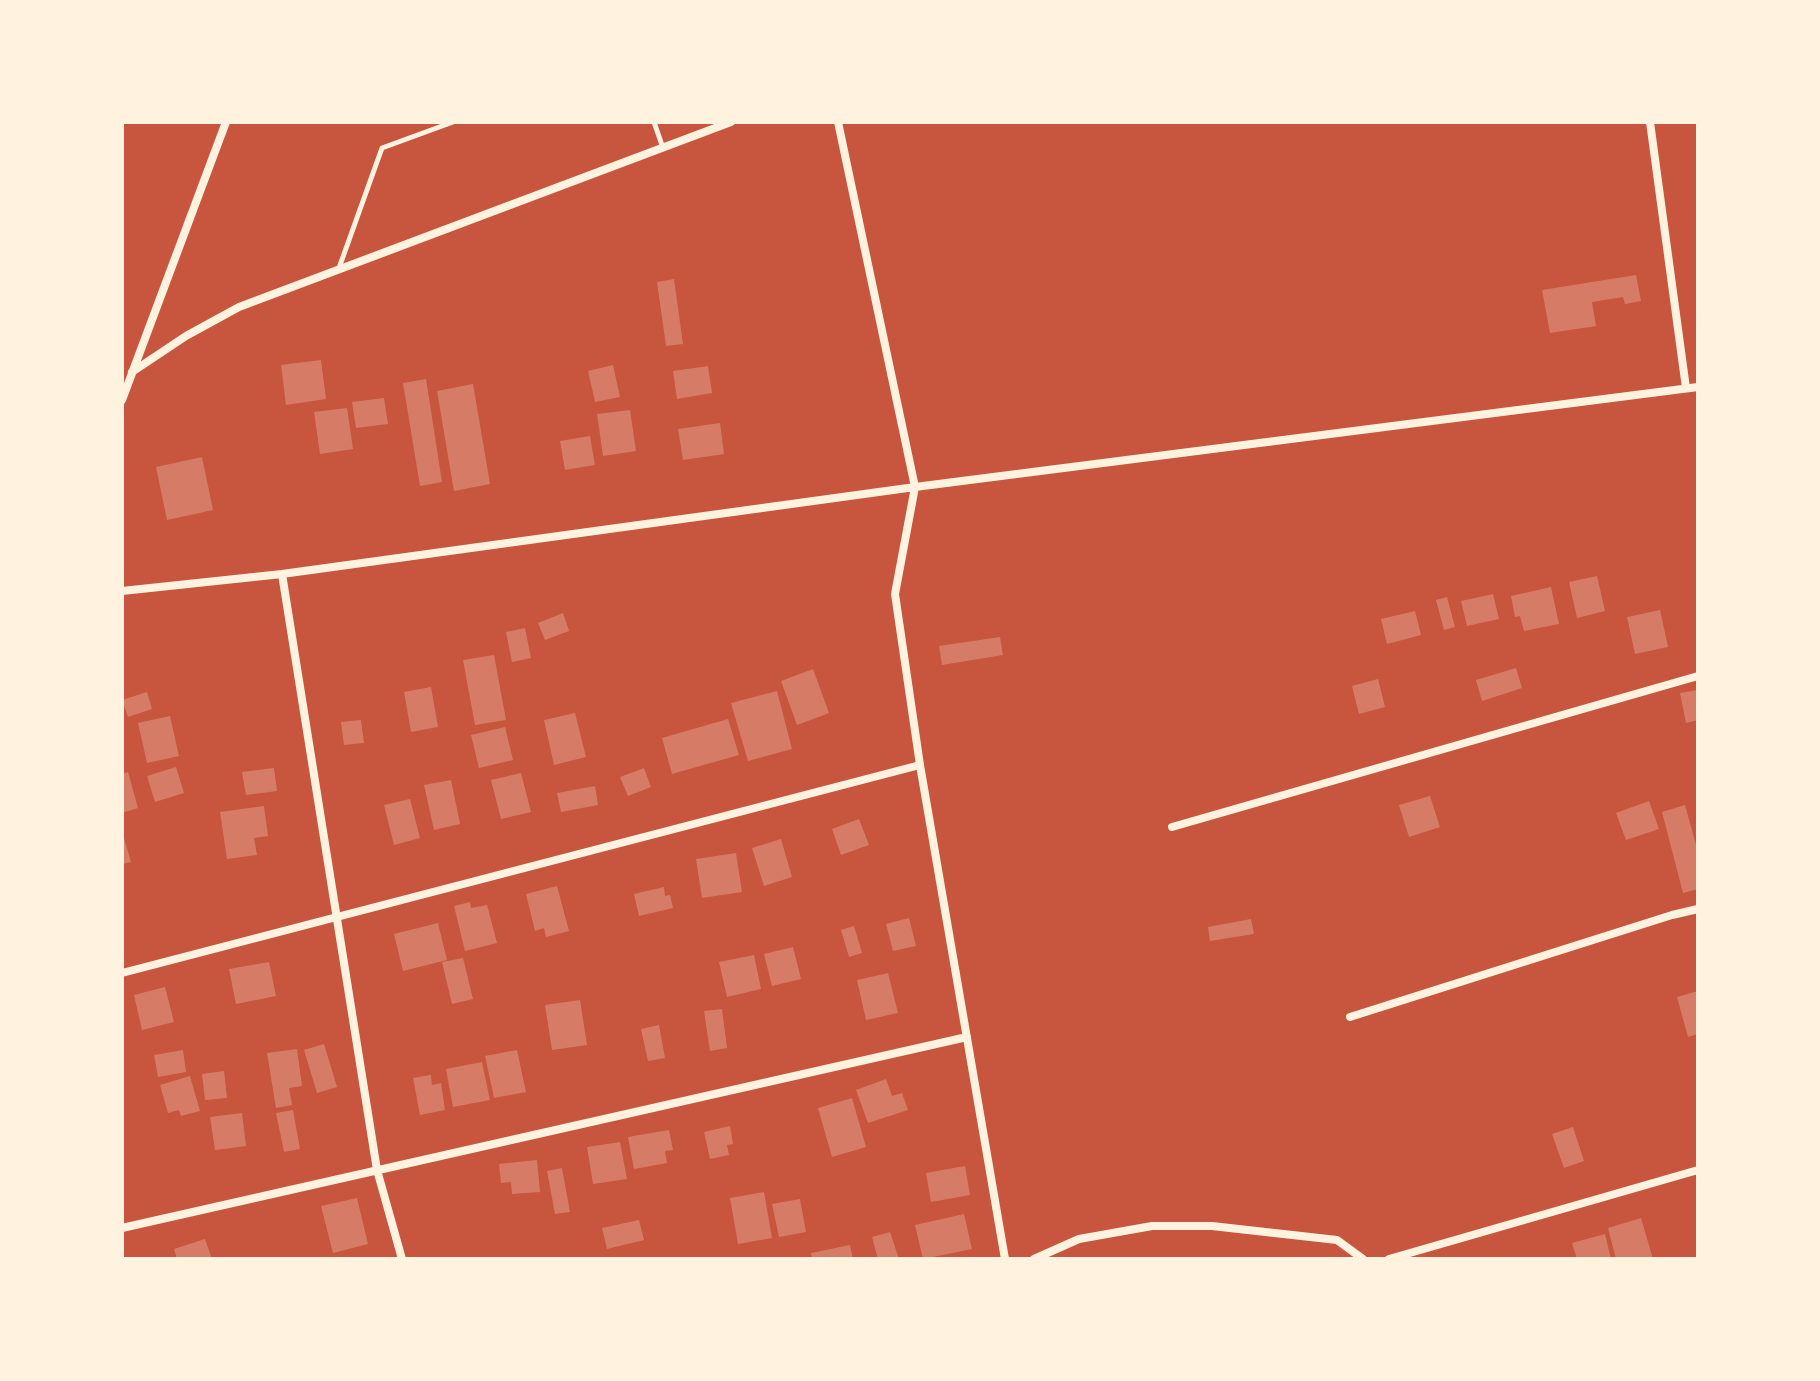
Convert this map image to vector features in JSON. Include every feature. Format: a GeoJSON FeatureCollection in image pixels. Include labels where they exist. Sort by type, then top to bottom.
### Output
{"type":"FeatureCollection","features":[{"type":"Feature","properties":{"kind":"street"},"geometry":{"type":"LineString","coordinates":[[122,400],[226,122]]}},
{"type":"Feature","properties":{"kind":"street"},"geometry":{"type":"LineString","coordinates":[[132,372],[186,336],[239,307],[731,122]]}},
{"type":"Feature","properties":{"kind":"street"},"geometry":{"type":"LineString","coordinates":[[838,122],[915,487],[895,594],[920,765],[1005,1259]]}},
{"type":"Feature","properties":{"kind":"street"},"geometry":{"type":"LineString","coordinates":[[1650,122],[1686,388]]}},
{"type":"Feature","properties":{"kind":"street"},"geometry":{"type":"LineString","coordinates":[[122,591],[282,574],[915,487],[1698,387]]}},
{"type":"Feature","properties":{"kind":"street"},"geometry":{"type":"LineString","coordinates":[[282,574],[377,1170],[402,1259]]}},
{"type":"Feature","properties":{"kind":"street"},"geometry":{"type":"LineString","coordinates":[[1172,827],[1698,676]]}},
{"type":"Feature","properties":{"kind":"street"},"geometry":{"type":"LineString","coordinates":[[122,973],[920,765]]}},
{"type":"Feature","properties":{"kind":"street"},"geometry":{"type":"LineString","coordinates":[[1350,1017],[1698,909]]}},
{"type":"Feature","properties":{"kind":"street"},"geometry":{"type":"LineString","coordinates":[[122,1228],[967,1037]]}},
{"type":"Feature","properties":{"kind":"street"},"geometry":{"type":"LineString","coordinates":[[1389,1259],[1698,1170]]}},
{"type":"Feature","properties":{"kind":"street"},"geometry":{"type":"LineString","coordinates":[[1034,1259],[1079,1239],[1152,1226],[1212,1226],[1337,1240],[1363,1259]]}},
{"type":"Feature","properties":{"kind":"lane"},"geometry":{"type":"LineString","coordinates":[[339,268],[382,148],[453,122]]}},
{"type":"Feature","properties":{"kind":"lane"},"geometry":{"type":"LineString","coordinates":[[654,122],[664,149]]}},
{"type":"Feature","properties":{"kind":"building"},"geometry":{"type":"Polygon","coordinates":[[[1636,275],[1641,301],[1625,304],[1623,297],[1592,302],[1596,326],[1550,333],[1542,290],[1636,275]]]}},
{"type":"Feature","properties":{"kind":"building"},"geometry":{"type":"Polygon","coordinates":[[[674,279],[683,344],[666,346],[657,282],[674,279]]]}},
{"type":"Feature","properties":{"kind":"building"},"geometry":{"type":"Polygon","coordinates":[[[321,360],[326,399],[286,405],[281,365],[321,360]]]}},
{"type":"Feature","properties":{"kind":"building"},"geometry":{"type":"Polygon","coordinates":[[[613,365],[620,397],[595,402],[588,371],[613,365]]]}},
{"type":"Feature","properties":{"kind":"building"},"geometry":{"type":"Polygon","coordinates":[[[708,366],[712,393],[677,399],[673,371],[708,366]]]}},
{"type":"Feature","properties":{"kind":"building"},"geometry":{"type":"Polygon","coordinates":[[[426,379],[442,482],[420,486],[403,383],[426,379]]]}},
{"type":"Feature","properties":{"kind":"building"},"geometry":{"type":"Polygon","coordinates":[[[473,384],[490,484],[454,491],[437,391],[473,384]]]}},
{"type":"Feature","properties":{"kind":"building"},"geometry":{"type":"Polygon","coordinates":[[[384,398],[388,424],[356,428],[352,402],[384,398]]]}},
{"type":"Feature","properties":{"kind":"building"},"geometry":{"type":"Polygon","coordinates":[[[347,408],[353,449],[320,454],[314,412],[347,408]]]}},
{"type":"Feature","properties":{"kind":"building"},"geometry":{"type":"Polygon","coordinates":[[[630,410],[636,451],[603,456],[597,414],[630,410]]]}},
{"type":"Feature","properties":{"kind":"building"},"geometry":{"type":"Polygon","coordinates":[[[720,423],[724,454],[683,460],[678,429],[720,423]]]}},
{"type":"Feature","properties":{"kind":"building"},"geometry":{"type":"Polygon","coordinates":[[[590,436],[595,465],[565,470],[560,441],[590,436]]]}},
{"type":"Feature","properties":{"kind":"building"},"geometry":{"type":"Polygon","coordinates":[[[202,457],[213,510],[167,520],[156,467],[202,457]]]}},
{"type":"Feature","properties":{"kind":"building"},"geometry":{"type":"Polygon","coordinates":[[[1597,576],[1605,611],[1577,618],[1569,582],[1597,576]]]}},
{"type":"Feature","properties":{"kind":"building"},"geometry":{"type":"Polygon","coordinates":[[[1551,587],[1559,624],[1524,631],[1520,616],[1515,617],[1511,596],[1551,587]]]}},
{"type":"Feature","properties":{"kind":"building"},"geometry":{"type":"Polygon","coordinates":[[[1493,594],[1499,619],[1467,626],[1461,601],[1493,594]]]}},
{"type":"Feature","properties":{"kind":"building"},"geometry":{"type":"Polygon","coordinates":[[[1447,597],[1455,627],[1444,630],[1436,600],[1447,597]]]}},
{"type":"Feature","properties":{"kind":"building"},"geometry":{"type":"Polygon","coordinates":[[[1660,610],[1668,647],[1635,654],[1627,617],[1660,610]]]}},
{"type":"Feature","properties":{"kind":"building"},"geometry":{"type":"Polygon","coordinates":[[[1415,611],[1421,635],[1387,644],[1381,619],[1415,611]]]}},
{"type":"Feature","properties":{"kind":"building"},"geometry":{"type":"Polygon","coordinates":[[[563,613],[569,631],[545,640],[538,623],[563,613]]]}},
{"type":"Feature","properties":{"kind":"building"},"geometry":{"type":"Polygon","coordinates":[[[525,628],[531,658],[512,662],[506,632],[525,628]]]}},
{"type":"Feature","properties":{"kind":"building"},"geometry":{"type":"Polygon","coordinates":[[[1000,637],[1003,655],[942,665],[939,646],[1000,637]]]}},
{"type":"Feature","properties":{"kind":"building"},"geometry":{"type":"Polygon","coordinates":[[[494,655],[506,720],[475,725],[463,660],[494,655]]]}},
{"type":"Feature","properties":{"kind":"building"},"geometry":{"type":"Polygon","coordinates":[[[1516,668],[1522,688],[1482,701],[1476,680],[1516,668]]]}},
{"type":"Feature","properties":{"kind":"building"},"geometry":{"type":"Polygon","coordinates":[[[813,669],[829,713],[797,725],[781,681],[813,669]]]}},
{"type":"Feature","properties":{"kind":"building"},"geometry":{"type":"Polygon","coordinates":[[[1378,679],[1385,707],[1359,714],[1352,686],[1378,679]]]}},
{"type":"Feature","properties":{"kind":"building"},"geometry":{"type":"Polygon","coordinates":[[[431,687],[438,727],[411,732],[404,692],[431,687]]]}},
{"type":"Feature","properties":{"kind":"building"},"geometry":{"type":"Polygon","coordinates":[[[1698,690],[1698,720],[1686,723],[1680,693],[1698,690]]]}},
{"type":"Feature","properties":{"kind":"building"},"geometry":{"type":"Polygon","coordinates":[[[777,691],[792,749],[748,761],[731,703],[777,691]]]}},
{"type":"Feature","properties":{"kind":"building"},"geometry":{"type":"Polygon","coordinates":[[[147,692],[152,709],[128,717],[122,700],[147,692]]]}},
{"type":"Feature","properties":{"kind":"building"},"geometry":{"type":"Polygon","coordinates":[[[575,713],[586,757],[554,765],[544,720],[575,713]]]}},
{"type":"Feature","properties":{"kind":"building"},"geometry":{"type":"Polygon","coordinates":[[[170,716],[179,756],[147,763],[138,723],[170,716]]]}},
{"type":"Feature","properties":{"kind":"building"},"geometry":{"type":"Polygon","coordinates":[[[728,719],[739,755],[672,774],[662,738],[728,719]]]}},
{"type":"Feature","properties":{"kind":"building"},"geometry":{"type":"Polygon","coordinates":[[[361,720],[364,743],[344,745],[341,722],[361,720]]]}},
{"type":"Feature","properties":{"kind":"building"},"geometry":{"type":"Polygon","coordinates":[[[505,727],[513,760],[479,768],[471,735],[505,727]]]}},
{"type":"Feature","properties":{"kind":"building"},"geometry":{"type":"Polygon","coordinates":[[[176,767],[184,793],[155,802],[147,776],[176,767]]]}},
{"type":"Feature","properties":{"kind":"building"},"geometry":{"type":"Polygon","coordinates":[[[274,768],[277,791],[246,795],[242,772],[274,768]]]}},
{"type":"Feature","properties":{"kind":"building"},"geometry":{"type":"Polygon","coordinates":[[[644,768],[651,787],[628,796],[620,777],[644,768]]]}},
{"type":"Feature","properties":{"kind":"building"},"geometry":{"type":"Polygon","coordinates":[[[128,772],[138,808],[122,813],[122,774],[128,772]]]}},
{"type":"Feature","properties":{"kind":"building"},"geometry":{"type":"Polygon","coordinates":[[[521,773],[531,812],[501,819],[491,780],[521,773]]]}},
{"type":"Feature","properties":{"kind":"building"},"geometry":{"type":"Polygon","coordinates":[[[451,780],[460,824],[434,830],[424,785],[451,780]]]}},
{"type":"Feature","properties":{"kind":"building"},"geometry":{"type":"Polygon","coordinates":[[[595,786],[598,805],[561,812],[557,793],[595,786]]]}},
{"type":"Feature","properties":{"kind":"building"},"geometry":{"type":"Polygon","coordinates":[[[1430,796],[1440,827],[1409,837],[1399,805],[1430,796]]]}},
{"type":"Feature","properties":{"kind":"building"},"geometry":{"type":"Polygon","coordinates":[[[410,799],[420,838],[394,845],[384,805],[410,799]]]}},
{"type":"Feature","properties":{"kind":"building"},"geometry":{"type":"Polygon","coordinates":[[[1649,801],[1659,829],[1626,840],[1616,813],[1649,801]]]}},
{"type":"Feature","properties":{"kind":"building"},"geometry":{"type":"Polygon","coordinates":[[[1685,805],[1698,852],[1698,889],[1683,893],[1662,812],[1685,805]]]}},
{"type":"Feature","properties":{"kind":"building"},"geometry":{"type":"Polygon","coordinates":[[[264,806],[268,836],[254,838],[257,855],[227,859],[220,812],[264,806]]]}},
{"type":"Feature","properties":{"kind":"building"},"geometry":{"type":"Polygon","coordinates":[[[859,819],[869,845],[841,855],[832,829],[859,819]]]}},
{"type":"Feature","properties":{"kind":"building"},"geometry":{"type":"Polygon","coordinates":[[[122,831],[131,862],[122,864],[122,831]]]}},
{"type":"Feature","properties":{"kind":"building"},"geometry":{"type":"Polygon","coordinates":[[[781,839],[792,877],[764,886],[752,848],[781,839]]]}},
{"type":"Feature","properties":{"kind":"building"},"geometry":{"type":"Polygon","coordinates":[[[736,853],[742,892],[702,898],[696,859],[736,853]]]}},
{"type":"Feature","properties":{"kind":"building"},"geometry":{"type":"Polygon","coordinates":[[[557,886],[569,931],[546,937],[544,928],[535,931],[526,894],[557,886]]]}},
{"type":"Feature","properties":{"kind":"building"},"geometry":{"type":"Polygon","coordinates":[[[664,887],[665,896],[670,895],[673,908],[639,916],[634,894],[664,887]]]}},
{"type":"Feature","properties":{"kind":"building"},"geometry":{"type":"Polygon","coordinates":[[[470,902],[471,908],[487,905],[497,943],[465,951],[454,906],[470,902]]]}},
{"type":"Feature","properties":{"kind":"building"},"geometry":{"type":"Polygon","coordinates":[[[909,918],[916,946],[893,951],[886,924],[909,918]]]}},
{"type":"Feature","properties":{"kind":"building"},"geometry":{"type":"Polygon","coordinates":[[[1251,919],[1254,934],[1210,941],[1208,927],[1251,919]]]}},
{"type":"Feature","properties":{"kind":"building"},"geometry":{"type":"Polygon","coordinates":[[[438,923],[447,960],[403,971],[394,934],[438,923]]]}},
{"type":"Feature","properties":{"kind":"building"},"geometry":{"type":"Polygon","coordinates":[[[854,926],[862,953],[849,957],[841,930],[854,926]]]}},
{"type":"Feature","properties":{"kind":"building"},"geometry":{"type":"Polygon","coordinates":[[[793,947],[801,979],[772,986],[764,954],[793,947]]]}},
{"type":"Feature","properties":{"kind":"building"},"geometry":{"type":"Polygon","coordinates":[[[754,955],[761,989],[727,997],[719,962],[754,955]]]}},
{"type":"Feature","properties":{"kind":"building"},"geometry":{"type":"Polygon","coordinates":[[[463,958],[473,999],[452,1004],[442,962],[463,958]]]}},
{"type":"Feature","properties":{"kind":"building"},"geometry":{"type":"Polygon","coordinates":[[[269,962],[276,996],[236,1004],[229,969],[269,962]]]}},
{"type":"Feature","properties":{"kind":"building"},"geometry":{"type":"Polygon","coordinates":[[[888,973],[898,1013],[866,1020],[857,980],[888,973]]]}},
{"type":"Feature","properties":{"kind":"building"},"geometry":{"type":"Polygon","coordinates":[[[165,987],[174,1022],[142,1030],[134,995],[165,987]]]}},
{"type":"Feature","properties":{"kind":"building"},"geometry":{"type":"Polygon","coordinates":[[[1698,991],[1698,1034],[1688,1037],[1677,997],[1698,991]]]}},
{"type":"Feature","properties":{"kind":"building"},"geometry":{"type":"Polygon","coordinates":[[[580,1000],[587,1045],[552,1050],[545,1005],[580,1000]]]}},
{"type":"Feature","properties":{"kind":"building"},"geometry":{"type":"Polygon","coordinates":[[[722,1009],[727,1048],[710,1051],[704,1011],[722,1009]]]}},
{"type":"Feature","properties":{"kind":"building"},"geometry":{"type":"Polygon","coordinates":[[[659,1025],[665,1058],[648,1061],[641,1029],[659,1025]]]}},
{"type":"Feature","properties":{"kind":"building"},"geometry":{"type":"Polygon","coordinates":[[[324,1044],[337,1087],[317,1093],[304,1050],[324,1044]]]}},
{"type":"Feature","properties":{"kind":"building"},"geometry":{"type":"Polygon","coordinates":[[[297,1049],[302,1086],[289,1088],[292,1105],[276,1108],[267,1053],[297,1049]]]}},
{"type":"Feature","properties":{"kind":"building"},"geometry":{"type":"Polygon","coordinates":[[[183,1050],[186,1072],[158,1077],[154,1055],[183,1050]]]}},
{"type":"Feature","properties":{"kind":"building"},"geometry":{"type":"Polygon","coordinates":[[[517,1050],[526,1092],[494,1098],[485,1056],[517,1050]]]}},
{"type":"Feature","properties":{"kind":"building"},"geometry":{"type":"Polygon","coordinates":[[[482,1062],[490,1100],[453,1107],[446,1069],[482,1062]]]}},
{"type":"Feature","properties":{"kind":"building"},"geometry":{"type":"Polygon","coordinates":[[[224,1071],[227,1098],[205,1100],[202,1074],[224,1071]]]}},
{"type":"Feature","properties":{"kind":"building"},"geometry":{"type":"Polygon","coordinates":[[[431,1075],[432,1085],[441,1083],[445,1110],[420,1115],[413,1078],[431,1075]]]}},
{"type":"Feature","properties":{"kind":"building"},"geometry":{"type":"Polygon","coordinates":[[[190,1076],[200,1111],[181,1116],[179,1110],[168,1113],[160,1085],[190,1076]]]}},
{"type":"Feature","properties":{"kind":"building"},"geometry":{"type":"Polygon","coordinates":[[[886,1079],[892,1096],[902,1093],[908,1110],[868,1123],[856,1090],[886,1079]]]}},
{"type":"Feature","properties":{"kind":"building"},"geometry":{"type":"Polygon","coordinates":[[[852,1098],[866,1147],[832,1157],[818,1108],[852,1098]]]}},
{"type":"Feature","properties":{"kind":"building"},"geometry":{"type":"Polygon","coordinates":[[[293,1110],[300,1149],[284,1152],[276,1113],[293,1110]]]}},
{"type":"Feature","properties":{"kind":"building"},"geometry":{"type":"Polygon","coordinates":[[[242,1113],[246,1146],[215,1150],[210,1117],[242,1113]]]}},
{"type":"Feature","properties":{"kind":"building"},"geometry":{"type":"Polygon","coordinates":[[[730,1126],[733,1144],[727,1145],[729,1155],[710,1159],[704,1132],[730,1126]]]}},
{"type":"Feature","properties":{"kind":"building"},"geometry":{"type":"Polygon","coordinates":[[[1573,1127],[1584,1161],[1564,1168],[1552,1134],[1573,1127]]]}},
{"type":"Feature","properties":{"kind":"building"},"geometry":{"type":"Polygon","coordinates":[[[669,1130],[673,1150],[665,1151],[667,1163],[634,1169],[628,1137],[669,1130]]]}},
{"type":"Feature","properties":{"kind":"building"},"geometry":{"type":"Polygon","coordinates":[[[620,1142],[627,1179],[593,1184],[587,1147],[620,1142]]]}},
{"type":"Feature","properties":{"kind":"building"},"geometry":{"type":"Polygon","coordinates":[[[537,1160],[540,1192],[512,1194],[511,1182],[501,1183],[499,1164],[537,1160]]]}},
{"type":"Feature","properties":{"kind":"building"},"geometry":{"type":"Polygon","coordinates":[[[965,1166],[970,1195],[931,1202],[926,1173],[965,1166]]]}},
{"type":"Feature","properties":{"kind":"building"},"geometry":{"type":"Polygon","coordinates":[[[562,1168],[570,1212],[555,1214],[547,1171],[562,1168]]]}},
{"type":"Feature","properties":{"kind":"building"},"geometry":{"type":"Polygon","coordinates":[[[764,1192],[772,1238],[738,1244],[730,1198],[764,1192]]]}},
{"type":"Feature","properties":{"kind":"building"},"geometry":{"type":"Polygon","coordinates":[[[357,1198],[368,1244],[333,1253],[321,1206],[357,1198]]]}},
{"type":"Feature","properties":{"kind":"building"},"geometry":{"type":"Polygon","coordinates":[[[800,1199],[806,1232],[779,1237],[772,1204],[800,1199]]]}},
{"type":"Feature","properties":{"kind":"building"},"geometry":{"type":"Polygon","coordinates":[[[964,1214],[972,1249],[923,1259],[915,1225],[964,1214]]]}},
{"type":"Feature","properties":{"kind":"building"},"geometry":{"type":"Polygon","coordinates":[[[1641,1218],[1653,1259],[1616,1259],[1608,1228],[1641,1218]]]}},
{"type":"Feature","properties":{"kind":"building"},"geometry":{"type":"Polygon","coordinates":[[[639,1220],[644,1240],[607,1249],[602,1228],[639,1220]]]}},
{"type":"Feature","properties":{"kind":"building"},"geometry":{"type":"Polygon","coordinates":[[[890,1232],[899,1259],[878,1259],[872,1237],[890,1232]]]}},
{"type":"Feature","properties":{"kind":"building"},"geometry":{"type":"Polygon","coordinates":[[[1605,1234],[1611,1259],[1577,1259],[1572,1243],[1605,1234]]]}},
{"type":"Feature","properties":{"kind":"building"},"geometry":{"type":"Polygon","coordinates":[[[205,1239],[212,1259],[177,1259],[174,1249],[205,1239]]]}},
{"type":"Feature","properties":{"kind":"building"},"geometry":{"type":"Polygon","coordinates":[[[850,1245],[853,1259],[812,1259],[811,1253],[850,1245]]]}}]}
